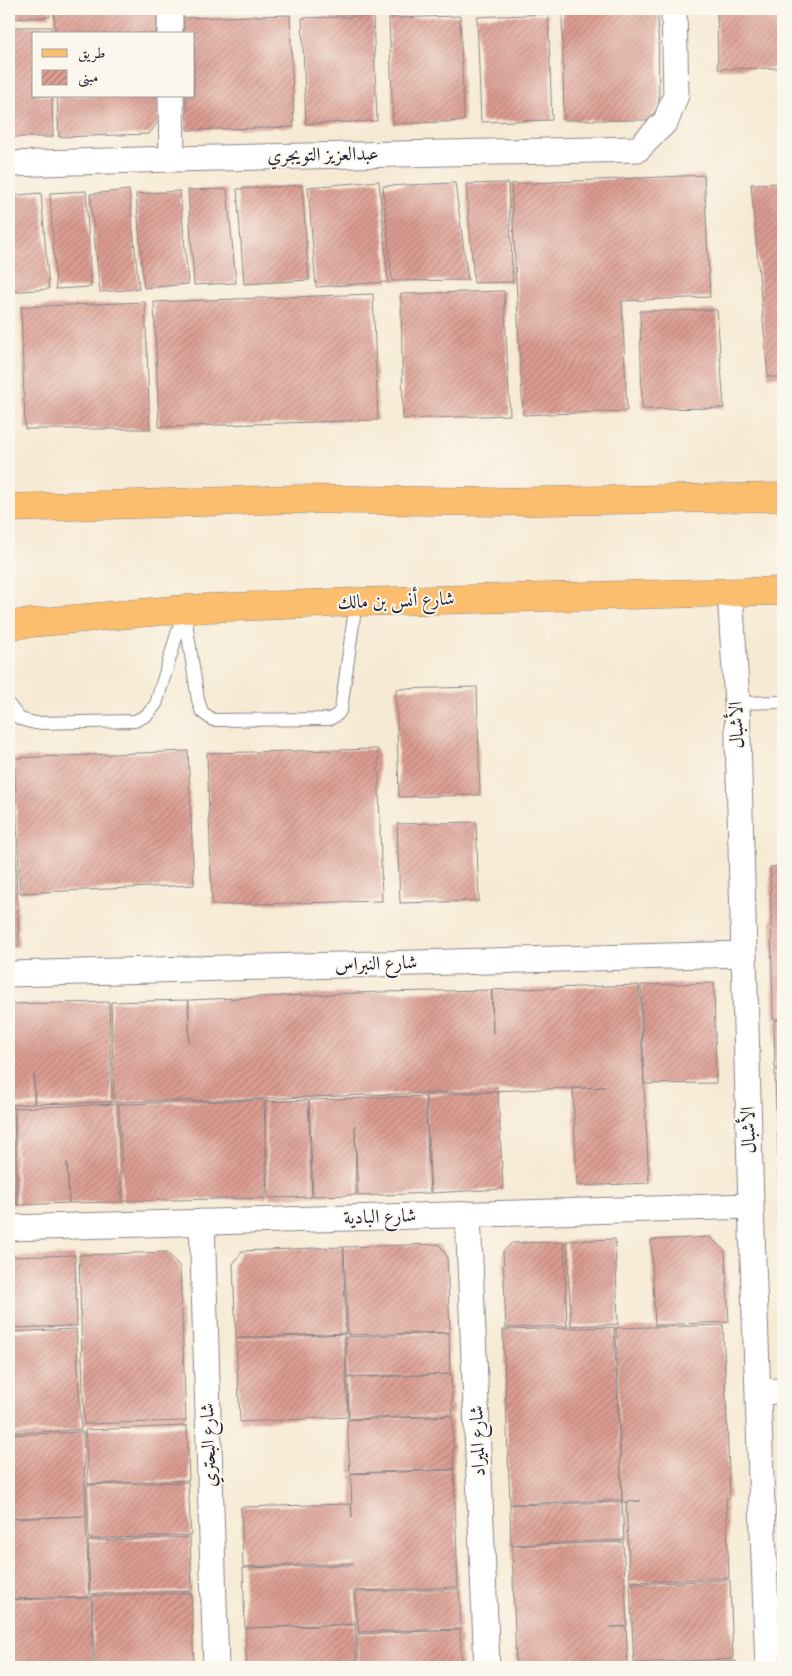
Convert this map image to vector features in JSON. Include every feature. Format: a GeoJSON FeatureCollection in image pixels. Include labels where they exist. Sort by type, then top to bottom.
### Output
{"type":"FeatureCollection","features":[{"type":"Feature","properties":{"kind":"main road"},"geometry":{"type":"LineString","coordinates":[[9,508],[298,499],[492,502],[783,497]]}},
{"type":"Feature","properties":{"kind":"main road","name":"شارع أنس بن مالك"},"geometry":{"type":"LineString","coordinates":[[9,625],[184,610],[356,602],[783,591]]}},
{"type":"Feature","properties":{"kind":"street"},"geometry":{"type":"LineString","coordinates":[[170,9],[170,32]]}},
{"type":"Feature","properties":{"kind":"street","name":"عبدالعزيز التويجري"},"geometry":{"type":"LineString","coordinates":[[9,164],[638,148],[666,121],[676,95],[674,9]]}},
{"type":"Feature","properties":{"kind":"street"},"geometry":{"type":"LineString","coordinates":[[171,98],[172,159]]}},
{"type":"Feature","properties":{"kind":"street","name":"الأشبال"},"geometry":{"type":"LineString","coordinates":[[730,592],[737,703],[751,1206],[768,1667]]}},
{"type":"Feature","properties":{"kind":"street","name":"شارع النبراس"},"geometry":{"type":"LineString","coordinates":[[9,974],[744,954]]}},
{"type":"Feature","properties":{"kind":"street","name":"شارع البادية"},"geometry":{"type":"LineString","coordinates":[[9,1228],[751,1206]]}},
{"type":"Feature","properties":{"kind":"street","name":"شارع الميراد"},"geometry":{"type":"LineString","coordinates":[[468,1214],[487,1667]]}},
{"type":"Feature","properties":{"kind":"street","name":"شارع البحتري"},"geometry":{"type":"LineString","coordinates":[[202,1222],[216,1667]]}},
{"type":"Feature","properties":{"kind":"street"},"geometry":{"type":"LineString","coordinates":[[758,1392],[783,1391]]}},
{"type":"Feature","properties":{"kind":"lane"},"geometry":{"type":"LineString","coordinates":[[184,610],[198,700],[202,712],[213,720],[330,719],[338,714],[341,709],[356,602]]}},
{"type":"Feature","properties":{"kind":"lane"},"geometry":{"type":"LineString","coordinates":[[9,705],[20,719],[35,723],[134,721],[146,715],[156,704],[184,610]]}},
{"type":"Feature","properties":{"kind":"lane"},"geometry":{"type":"LineString","coordinates":[[737,703],[783,702]]}},
{"type":"Feature","properties":{"kind":"building"},"geometry":{"type":"Polygon","coordinates":[[[9,9],[50,9],[50,17],[9,19],[9,9]]]}},
{"type":"Feature","properties":{"kind":"building"},"geometry":{"type":"Polygon","coordinates":[[[54,9],[157,9],[156,32],[55,32],[54,9]]]}},
{"type":"Feature","properties":{"kind":"building"},"geometry":{"type":"Polygon","coordinates":[[[562,9],[658,9],[659,106],[649,120],[564,120],[562,9]]]}},
{"type":"Feature","properties":{"kind":"building"},"geometry":{"type":"Polygon","coordinates":[[[717,9],[783,9],[783,68],[718,69],[717,9]]]}},
{"type":"Feature","properties":{"kind":"building"},"geometry":{"type":"Polygon","coordinates":[[[548,14],[552,120],[481,122],[477,17],[548,14]]]}},
{"type":"Feature","properties":{"kind":"building"},"geometry":{"type":"Polygon","coordinates":[[[290,15],[294,127],[187,130],[186,98],[195,98],[195,32],[184,32],[183,18],[290,15]]]}},
{"type":"Feature","properties":{"kind":"building"},"geometry":{"type":"Polygon","coordinates":[[[373,16],[377,121],[306,124],[302,18],[373,16]]]}},
{"type":"Feature","properties":{"kind":"building"},"geometry":{"type":"Polygon","coordinates":[[[460,16],[464,121],[393,124],[389,18],[460,16]]]}},
{"type":"Feature","properties":{"kind":"building"},"geometry":{"type":"Polygon","coordinates":[[[9,27],[51,27],[51,32],[32,32],[32,98],[52,98],[53,137],[9,137],[9,27]]]}},
{"type":"Feature","properties":{"kind":"building"},"geometry":{"type":"Polygon","coordinates":[[[57,98],[158,98],[159,121],[149,134],[59,137],[57,98]]]}},
{"type":"Feature","properties":{"kind":"building"},"geometry":{"type":"Polygon","coordinates":[[[704,175],[710,297],[622,301],[627,411],[523,415],[511,184],[704,175]]]}},
{"type":"Feature","properties":{"kind":"building"},"geometry":{"type":"Polygon","coordinates":[[[379,181],[388,282],[316,287],[308,187],[379,181]]]}},
{"type":"Feature","properties":{"kind":"building"},"geometry":{"type":"Polygon","coordinates":[[[455,183],[468,280],[392,281],[383,186],[455,183]]]}},
{"type":"Feature","properties":{"kind":"building"},"geometry":{"type":"Polygon","coordinates":[[[508,183],[513,282],[474,283],[466,184],[508,183]]]}},
{"type":"Feature","properties":{"kind":"building"},"geometry":{"type":"Polygon","coordinates":[[[783,183],[783,377],[768,377],[751,184],[783,183]]]}},
{"type":"Feature","properties":{"kind":"building"},"geometry":{"type":"Polygon","coordinates":[[[302,185],[309,280],[244,284],[237,189],[302,185]]]}},
{"type":"Feature","properties":{"kind":"building"},"geometry":{"type":"Polygon","coordinates":[[[227,189],[236,283],[194,285],[188,190],[227,189]]]}},
{"type":"Feature","properties":{"kind":"building"},"geometry":{"type":"Polygon","coordinates":[[[129,190],[139,289],[100,292],[90,194],[129,190]]]}},
{"type":"Feature","properties":{"kind":"building"},"geometry":{"type":"Polygon","coordinates":[[[86,191],[91,287],[56,289],[50,193],[86,191]]]}},
{"type":"Feature","properties":{"kind":"building"},"geometry":{"type":"Polygon","coordinates":[[[180,191],[188,284],[144,288],[136,194],[180,191]]]}},
{"type":"Feature","properties":{"kind":"building"},"geometry":{"type":"Polygon","coordinates":[[[41,193],[49,289],[9,292],[9,196],[41,193]]]}},
{"type":"Feature","properties":{"kind":"building"},"geometry":{"type":"Polygon","coordinates":[[[504,291],[510,415],[403,419],[401,294],[504,291]]]}},
{"type":"Feature","properties":{"kind":"building"},"geometry":{"type":"Polygon","coordinates":[[[373,294],[378,420],[159,427],[154,302],[373,294]]]}},
{"type":"Feature","properties":{"kind":"building"},"geometry":{"type":"Polygon","coordinates":[[[145,302],[150,429],[25,429],[21,307],[145,302]]]}},
{"type":"Feature","properties":{"kind":"building"},"geometry":{"type":"Polygon","coordinates":[[[717,310],[724,408],[642,409],[640,311],[717,310]]]}},
{"type":"Feature","properties":{"kind":"building"},"geometry":{"type":"Polygon","coordinates":[[[477,687],[480,795],[399,797],[396,689],[477,687]]]}},
{"type":"Feature","properties":{"kind":"building"},"geometry":{"type":"Polygon","coordinates":[[[378,749],[382,901],[212,905],[207,753],[378,749]]]}},
{"type":"Feature","properties":{"kind":"building"},"geometry":{"type":"Polygon","coordinates":[[[188,751],[194,885],[20,893],[14,758],[188,751]]]}},
{"type":"Feature","properties":{"kind":"building"},"geometry":{"type":"Polygon","coordinates":[[[9,812],[14,812],[19,947],[9,947],[9,812]]]}},
{"type":"Feature","properties":{"kind":"building"},"geometry":{"type":"Polygon","coordinates":[[[476,822],[479,901],[400,903],[397,824],[476,822]]]}},
{"type":"Feature","properties":{"kind":"building"},"geometry":{"type":"Polygon","coordinates":[[[783,866],[783,1019],[773,1019],[770,867],[783,866]]]}},
{"type":"Feature","properties":{"kind":"building"},"geometry":{"type":"Polygon","coordinates":[[[714,983],[716,1083],[644,1084],[641,985],[714,983]]]}},
{"type":"Feature","properties":{"kind":"building"},"geometry":{"type":"Polygon","coordinates":[[[639,985],[649,1183],[577,1186],[573,1089],[605,1087],[114,1102],[111,1002],[188,1000],[189,1042],[189,1000],[382,992],[491,990],[493,1033],[492,990],[639,985]]]}},
{"type":"Feature","properties":{"kind":"building"},"geometry":{"type":"Polygon","coordinates":[[[109,1002],[112,1102],[35,1104],[34,1074],[34,1104],[9,1105],[9,1004],[109,1002]]]}},
{"type":"Feature","properties":{"kind":"building"},"geometry":{"type":"Polygon","coordinates":[[[783,1020],[783,1068],[775,1068],[774,1021],[783,1020]]]}},
{"type":"Feature","properties":{"kind":"building"},"geometry":{"type":"Polygon","coordinates":[[[775,1070],[783,1070],[783,1118],[776,1118],[775,1070]]]}},
{"type":"Feature","properties":{"kind":"building"},"geometry":{"type":"Polygon","coordinates":[[[498,1092],[503,1189],[431,1193],[426,1095],[498,1092]]]}},
{"type":"Feature","properties":{"kind":"building"},"geometry":{"type":"Polygon","coordinates":[[[425,1096],[430,1193],[358,1196],[355,1125],[356,1195],[313,1196],[309,1100],[425,1096]]]}},
{"type":"Feature","properties":{"kind":"building"},"geometry":{"type":"Polygon","coordinates":[[[264,1100],[267,1198],[123,1201],[119,1104],[264,1100]]]}},
{"type":"Feature","properties":{"kind":"building"},"geometry":{"type":"Polygon","coordinates":[[[308,1100],[312,1197],[269,1198],[265,1102],[308,1100]]]}},
{"type":"Feature","properties":{"kind":"building"},"geometry":{"type":"Polygon","coordinates":[[[117,1104],[121,1202],[18,1205],[15,1108],[117,1104]]]}},
{"type":"Feature","properties":{"kind":"building"},"geometry":{"type":"Polygon","coordinates":[[[9,1107],[14,1107],[16,1205],[9,1205],[9,1107]]]}},
{"type":"Feature","properties":{"kind":"building"},"geometry":{"type":"Polygon","coordinates":[[[777,1120],[783,1120],[783,1266],[780,1266],[777,1120]]]}},
{"type":"Feature","properties":{"kind":"building"},"geometry":{"type":"Polygon","coordinates":[[[710,1237],[725,1251],[729,1322],[655,1325],[651,1240],[710,1237]]]}},
{"type":"Feature","properties":{"kind":"building"},"geometry":{"type":"Polygon","coordinates":[[[615,1239],[618,1324],[571,1326],[567,1241],[615,1239]]]}},
{"type":"Feature","properties":{"kind":"building"},"geometry":{"type":"Polygon","coordinates":[[[564,1242],[567,1326],[506,1328],[503,1251],[512,1243],[564,1242]]]}},
{"type":"Feature","properties":{"kind":"building"},"geometry":{"type":"Polygon","coordinates":[[[439,1244],[447,1256],[450,1332],[348,1335],[344,1247],[439,1244]]]}},
{"type":"Feature","properties":{"kind":"building"},"geometry":{"type":"Polygon","coordinates":[[[343,1247],[346,1333],[236,1338],[233,1264],[242,1251],[343,1247]]]}},
{"type":"Feature","properties":{"kind":"building"},"geometry":{"type":"Polygon","coordinates":[[[167,1252],[180,1267],[186,1421],[84,1424],[79,1255],[167,1252]]]}},
{"type":"Feature","properties":{"kind":"building"},"geometry":{"type":"Polygon","coordinates":[[[75,1255],[77,1326],[9,1328],[9,1257],[75,1255]]]}},
{"type":"Feature","properties":{"kind":"building"},"geometry":{"type":"Polygon","coordinates":[[[723,1325],[730,1498],[726,1498],[729,1578],[630,1582],[626,1502],[641,1501],[622,1502],[616,1328],[723,1325]]]}},
{"type":"Feature","properties":{"kind":"building"},"geometry":{"type":"Polygon","coordinates":[[[614,1327],[622,1500],[510,1504],[503,1330],[614,1327]]]}},
{"type":"Feature","properties":{"kind":"building"},"geometry":{"type":"Polygon","coordinates":[[[76,1329],[81,1430],[9,1433],[9,1332],[76,1329]]]}},
{"type":"Feature","properties":{"kind":"building"},"geometry":{"type":"Polygon","coordinates":[[[449,1333],[450,1374],[347,1377],[346,1337],[449,1333]]]}},
{"type":"Feature","properties":{"kind":"building"},"geometry":{"type":"Polygon","coordinates":[[[344,1334],[348,1417],[240,1422],[236,1339],[344,1334]]]}},
{"type":"Feature","properties":{"kind":"building"},"geometry":{"type":"Polygon","coordinates":[[[451,1374],[453,1415],[349,1419],[348,1378],[451,1374]]]}},
{"type":"Feature","properties":{"kind":"building"},"geometry":{"type":"Polygon","coordinates":[[[452,1416],[454,1469],[350,1473],[347,1420],[452,1416]]]}},
{"type":"Feature","properties":{"kind":"building"},"geometry":{"type":"Polygon","coordinates":[[[187,1426],[189,1480],[88,1484],[85,1430],[187,1426]]]}},
{"type":"Feature","properties":{"kind":"building"},"geometry":{"type":"Polygon","coordinates":[[[83,1432],[86,1516],[9,1518],[9,1435],[83,1432]]]}},
{"type":"Feature","properties":{"kind":"building"},"geometry":{"type":"Polygon","coordinates":[[[454,1470],[458,1587],[354,1591],[355,1624],[245,1628],[243,1568],[353,1565],[353,1563],[243,1567],[241,1507],[351,1504],[352,1517],[351,1474],[454,1470]]]}},
{"type":"Feature","properties":{"kind":"building"},"geometry":{"type":"Polygon","coordinates":[[[188,1482],[191,1535],[89,1539],[87,1485],[188,1482]]]}},
{"type":"Feature","properties":{"kind":"building"},"geometry":{"type":"Polygon","coordinates":[[[622,1502],[624,1540],[511,1545],[510,1505],[622,1502]]]}},
{"type":"Feature","properties":{"kind":"building"},"geometry":{"type":"Polygon","coordinates":[[[86,1516],[89,1597],[9,1599],[9,1519],[86,1516]]]}},
{"type":"Feature","properties":{"kind":"building"},"geometry":{"type":"Polygon","coordinates":[[[190,1537],[192,1591],[90,1594],[88,1541],[190,1537]]]}},
{"type":"Feature","properties":{"kind":"building"},"geometry":{"type":"Polygon","coordinates":[[[623,1542],[627,1626],[611,1627],[626,1627],[628,1665],[516,1667],[512,1546],[623,1542]]]}},
{"type":"Feature","properties":{"kind":"building"},"geometry":{"type":"Polygon","coordinates":[[[730,1580],[733,1659],[634,1663],[630,1584],[730,1580]]]}},
{"type":"Feature","properties":{"kind":"building"},"geometry":{"type":"Polygon","coordinates":[[[459,1589],[461,1629],[358,1632],[356,1592],[459,1589]]]}},
{"type":"Feature","properties":{"kind":"building"},"geometry":{"type":"Polygon","coordinates":[[[191,1593],[194,1667],[95,1667],[92,1596],[191,1593]]]}},
{"type":"Feature","properties":{"kind":"building"},"geometry":{"type":"Polygon","coordinates":[[[91,1598],[93,1667],[9,1667],[9,1600],[91,1598]]]}},
{"type":"Feature","properties":{"kind":"building"},"geometry":{"type":"Polygon","coordinates":[[[355,1625],[357,1667],[247,1667],[245,1628],[355,1625]]]}},
{"type":"Feature","properties":{"kind":"building"},"geometry":{"type":"Polygon","coordinates":[[[460,1630],[462,1667],[359,1667],[357,1634],[460,1630]]]}},
{"type":"Feature","properties":{"kind":"building"},"geometry":{"type":"Polygon","coordinates":[[[736,1661],[736,1667],[639,1667],[639,1666],[736,1661]]]}}]}
